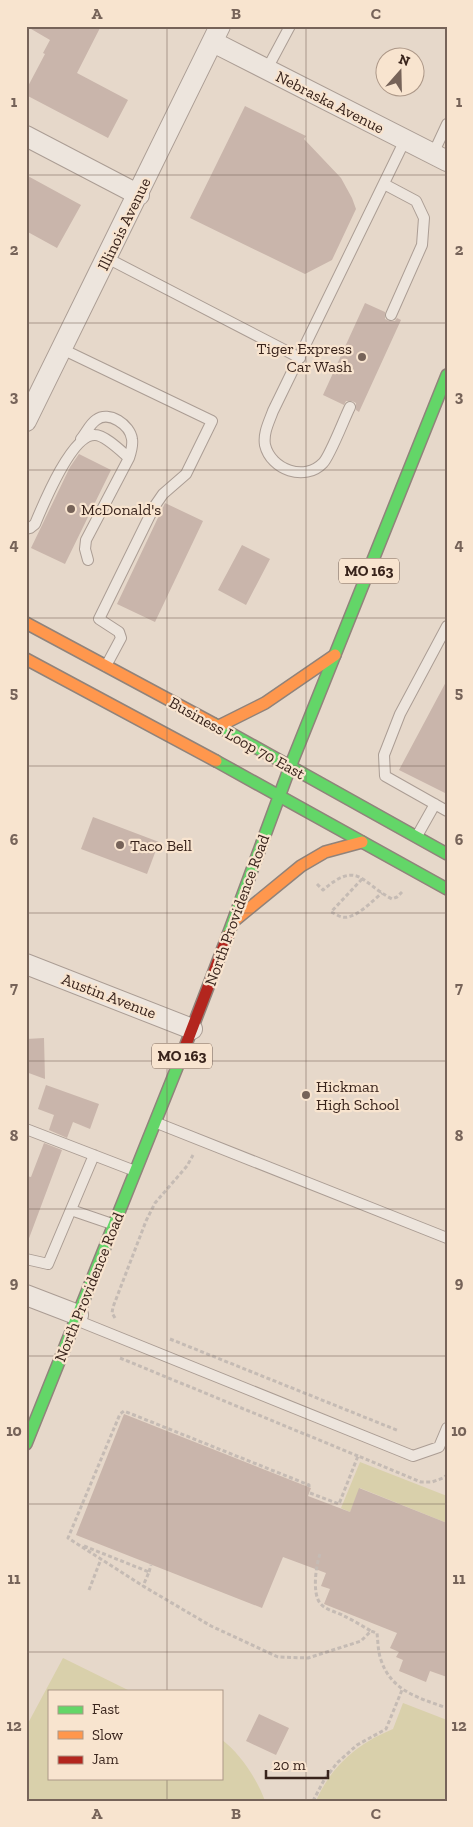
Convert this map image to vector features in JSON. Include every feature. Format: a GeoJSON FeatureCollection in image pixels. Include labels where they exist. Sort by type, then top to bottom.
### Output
{"type":"FeatureCollection","features":[{"type":"Feature","properties":{"kind":"main road","name":"North Providence Road"},"geometry":{"type":"LineString","coordinates":[[26,1444],[156,1122],[234,921],[290,767],[447,375]]}},
{"type":"Feature","properties":{"kind":"main road","name":"Business Loop 70 East"},"geometry":{"type":"LineString","coordinates":[[26,623],[217,726],[447,854]]}},
{"type":"Feature","properties":{"kind":"main road"},"geometry":{"type":"LineString","coordinates":[[217,726],[265,704],[335,655]]}},
{"type":"Feature","properties":{"kind":"main road","name":"Business Loop 70 East"},"geometry":{"type":"LineString","coordinates":[[26,659],[280,795],[447,889]]}},
{"type":"Feature","properties":{"kind":"main road"},"geometry":{"type":"LineString","coordinates":[[234,921],[301,866],[325,852],[362,842]]}},
{"type":"Feature","properties":{"kind":"street","name":"Nebraska Avenue"},"geometry":{"type":"LineString","coordinates":[[217,34],[267,69],[440,158]]}},
{"type":"Feature","properties":{"kind":"street","name":"Illinois Avenue"},"geometry":{"type":"LineString","coordinates":[[26,422],[217,34]]}},
{"type":"Feature","properties":{"kind":"street"},"geometry":{"type":"LineString","coordinates":[[26,136],[139,195]]}},
{"type":"Feature","properties":{"kind":"street","name":"Austin Avenue"},"geometry":{"type":"LineString","coordinates":[[26,964],[192,1029]]}},
{"type":"Feature","properties":{"kind":"street"},"geometry":{"type":"LineString","coordinates":[[26,1295],[77,1318]]}},
{"type":"Feature","properties":{"kind":"lane"},"geometry":{"type":"LineString","coordinates":[[267,69],[290,26]]}},
{"type":"Feature","properties":{"kind":"lane"},"geometry":{"type":"LineString","coordinates":[[440,158],[447,124]]}},
{"type":"Feature","properties":{"kind":"lane"},"geometry":{"type":"LineString","coordinates":[[350,407],[324,462],[312,472],[299,474],[283,468],[272,459],[265,446],[265,431],[405,140]]}},
{"type":"Feature","properties":{"kind":"lane"},"geometry":{"type":"LineString","coordinates":[[384,184],[416,201],[424,218],[422,245],[391,315]]}},
{"type":"Feature","properties":{"kind":"lane"},"geometry":{"type":"LineString","coordinates":[[107,258],[300,358]]}},
{"type":"Feature","properties":{"kind":"lane"},"geometry":{"type":"LineString","coordinates":[[62,349],[212,421],[186,474],[163,494],[154,507],[99,619],[119,632],[121,638],[106,666]]}},
{"type":"Feature","properties":{"kind":"lane"},"geometry":{"type":"LineString","coordinates":[[26,529],[34,524],[62,468],[96,419],[107,416],[115,418],[130,431],[132,445],[129,458],[86,540],[85,549],[88,560]]}},
{"type":"Feature","properties":{"kind":"lane"},"geometry":{"type":"LineString","coordinates":[[78,443],[90,435],[98,434],[129,458]]}},
{"type":"Feature","properties":{"kind":"lane"},"geometry":{"type":"LineString","coordinates":[[447,626],[400,714],[384,755],[385,776],[447,811]]}},
{"type":"Feature","properties":{"kind":"lane"},"geometry":{"type":"LineString","coordinates":[[416,837],[435,804]]}},
{"type":"Feature","properties":{"kind":"lane"},"geometry":{"type":"LineString","coordinates":[[156,1122],[447,1238]]}},
{"type":"Feature","properties":{"kind":"lane"},"geometry":{"type":"LineString","coordinates":[[26,1128],[136,1172]]}},
{"type":"Feature","properties":{"kind":"lane"},"geometry":{"type":"LineString","coordinates":[[26,1259],[48,1264],[94,1155]]}},
{"type":"Feature","properties":{"kind":"lane"},"geometry":{"type":"LineString","coordinates":[[71,1210],[114,1225]]}},
{"type":"Feature","properties":{"kind":"lane"},"geometry":{"type":"LineString","coordinates":[[77,1318],[152,1351],[413,1456],[439,1447],[447,1428]]}},
{"type":"Feature","properties":{"kind":"path"},"geometry":{"type":"LineString","coordinates":[[314,880],[323,890],[340,877],[348,874],[362,879],[392,899],[402,892]]}},
{"type":"Feature","properties":{"kind":"path"},"geometry":{"type":"LineString","coordinates":[[362,879],[331,912],[342,917],[348,917],[355,914],[382,893]]}},
{"type":"Feature","properties":{"kind":"path"},"geometry":{"type":"LineString","coordinates":[[121,1321],[115,1318],[112,1313],[113,1307],[146,1221],[155,1203],[187,1166],[192,1154]]}},
{"type":"Feature","properties":{"kind":"path"},"geometry":{"type":"LineString","coordinates":[[165,1338],[403,1433]]}},
{"type":"Feature","properties":{"kind":"path"},"geometry":{"type":"LineString","coordinates":[[120,1358],[420,1482],[432,1482],[447,1475]]}},
{"type":"Feature","properties":{"kind":"path"},"geometry":{"type":"LineString","coordinates":[[309,1486],[124,1411],[120,1414],[68,1538],[143,1586],[211,1626],[278,1657],[308,1658],[361,1641],[371,1631]]}},
{"type":"Feature","properties":{"kind":"path"},"geometry":{"type":"LineString","coordinates":[[310,1493],[339,1504],[358,1456]]}},
{"type":"Feature","properties":{"kind":"path"},"geometry":{"type":"LineString","coordinates":[[77,1543],[149,1572]]}},
{"type":"Feature","properties":{"kind":"path"},"geometry":{"type":"LineString","coordinates":[[320,1554],[315,1566],[318,1602],[377,1633],[380,1659],[388,1675],[402,1690],[446,1707]]}},
{"type":"Feature","properties":{"kind":"path"},"geometry":{"type":"LineString","coordinates":[[89,1590],[102,1559]]}},
{"type":"Feature","properties":{"kind":"path"},"geometry":{"type":"LineString","coordinates":[[143,1586],[151,1565]]}},
{"type":"Feature","properties":{"kind":"path"},"geometry":{"type":"LineString","coordinates":[[314,1801],[324,1780],[337,1763],[357,1746],[386,1729],[402,1690]]}},
{"type":"Feature","properties":{"kind":"shaded area"},"geometry":{"type":"Polygon","coordinates":[[[360,1462],[447,1496],[447,1523],[360,1488],[350,1512],[341,1508],[360,1462]]]}},
{"type":"Feature","properties":{"kind":"shaded area"},"geometry":{"type":"Polygon","coordinates":[[[63,1658],[128,1690],[48,1690],[48,1780],[222,1780],[222,1740],[247,1767],[265,1801],[26,1801],[26,1727],[63,1658]]]}},
{"type":"Feature","properties":{"kind":"shaded area"},"geometry":{"type":"Polygon","coordinates":[[[403,1703],[447,1720],[447,1801],[316,1801],[329,1777],[347,1757],[368,1741],[393,1729],[403,1703]]]}},
{"type":"Feature","properties":{"kind":"building"},"geometry":{"type":"Polygon","coordinates":[[[26,26],[101,26],[77,73],[128,100],[108,138],[26,95],[26,90],[45,54],[43,53],[50,40],[26,26]]]}},
{"type":"Feature","properties":{"kind":"building"},"geometry":{"type":"Polygon","coordinates":[[[245,106],[306,136],[304,139],[341,178],[356,209],[332,260],[305,274],[190,218],[245,106]]]}},
{"type":"Feature","properties":{"kind":"building"},"geometry":{"type":"Polygon","coordinates":[[[26,175],[81,205],[57,248],[26,231],[26,175]]]}},
{"type":"Feature","properties":{"kind":"building","name":"Tiger Express Car Wash"},"geometry":{"type":"Polygon","coordinates":[[[365,303],[385,312],[385,319],[389,321],[395,321],[397,318],[401,320],[359,412],[356,410],[356,403],[352,401],[346,401],[344,405],[323,395],[365,303]]]}},
{"type":"Feature","properties":{"kind":"building","name":"McDonald's"},"geometry":{"type":"Polygon","coordinates":[[[79,454],[111,470],[65,564],[31,548],[70,467],[79,454]]]}},
{"type":"Feature","properties":{"kind":"building"},"geometry":{"type":"Polygon","coordinates":[[[165,503],[203,521],[155,622],[117,604],[165,503]]]}},
{"type":"Feature","properties":{"kind":"building"},"geometry":{"type":"Polygon","coordinates":[[[242,545],[270,559],[246,605],[218,590],[242,545]]]}},
{"type":"Feature","properties":{"kind":"building"},"geometry":{"type":"Polygon","coordinates":[[[447,680],[447,794],[399,770],[447,680]]]}},
{"type":"Feature","properties":{"kind":"building","name":"Taco Bell"},"geometry":{"type":"Polygon","coordinates":[[[93,817],[159,842],[147,874],[81,849],[93,817]]]}},
{"type":"Feature","properties":{"kind":"building"},"geometry":{"type":"Polygon","coordinates":[[[44,1038],[45,1079],[26,1072],[26,1039],[44,1038]]]}},
{"type":"Feature","properties":{"kind":"building"},"geometry":{"type":"Polygon","coordinates":[[[46,1085],[99,1104],[90,1129],[73,1122],[67,1138],[49,1130],[54,1115],[38,1109],[46,1085]]]}},
{"type":"Feature","properties":{"kind":"building"},"geometry":{"type":"Polygon","coordinates":[[[44,1143],[62,1150],[28,1241],[26,1241],[26,1176],[31,1177],[44,1143]]]}},
{"type":"Feature","properties":{"kind":"building"},"geometry":{"type":"Polygon","coordinates":[[[124,1414],[311,1488],[308,1496],[350,1512],[359,1488],[447,1523],[447,1677],[430,1671],[426,1682],[399,1671],[403,1660],[396,1657],[399,1652],[390,1648],[397,1633],[324,1604],[330,1589],[321,1586],[326,1573],[283,1557],[262,1608],[76,1535],[124,1414]]]}},
{"type":"Feature","properties":{"kind":"building"},"geometry":{"type":"Polygon","coordinates":[[[259,1714],[289,1728],[276,1755],[246,1741],[259,1714]]]}},
{"type":"Feature","properties":{"kind":"traffic: fast"},"geometry":{"type":"LineString","coordinates":[[228,935],[290,767],[447,375]]}},
{"type":"Feature","properties":{"kind":"traffic: fast"},"geometry":{"type":"LineString","coordinates":[[214,724],[447,854]]}},
{"type":"Feature","properties":{"kind":"traffic: fast"},"geometry":{"type":"LineString","coordinates":[[216,761],[447,889]]}},
{"type":"Feature","properties":{"kind":"traffic: fast"},"geometry":{"type":"LineString","coordinates":[[26,1444],[180,1060]]}},
{"type":"Feature","properties":{"kind":"traffic: slow"},"geometry":{"type":"LineString","coordinates":[[26,623],[214,724]]}},
{"type":"Feature","properties":{"kind":"traffic: slow"},"geometry":{"type":"LineString","coordinates":[[217,727],[265,703],[335,655]]}},
{"type":"Feature","properties":{"kind":"traffic: slow"},"geometry":{"type":"LineString","coordinates":[[26,659],[216,761]]}},
{"type":"Feature","properties":{"kind":"traffic: slow"},"geometry":{"type":"LineString","coordinates":[[235,920],[301,866],[325,852],[362,842]]}},
{"type":"Feature","properties":{"kind":"traffic: jam"},"geometry":{"type":"LineString","coordinates":[[180,1060],[228,935]]}},
{"type":"Feature","properties":{"kind":"place","name":"Tiger Express Car Wash"},"geometry":{"type":"Point","coordinates":[362,357]}},
{"type":"Feature","properties":{"kind":"place","name":"McDonald's"},"geometry":{"type":"Point","coordinates":[71,509]}},
{"type":"Feature","properties":{"kind":"place","name":"Taco Bell"},"geometry":{"type":"Point","coordinates":[120,845]}},
{"type":"Feature","properties":{"kind":"place","name":"Hickman High School"},"geometry":{"type":"Point","coordinates":[306,1095]}}]}
